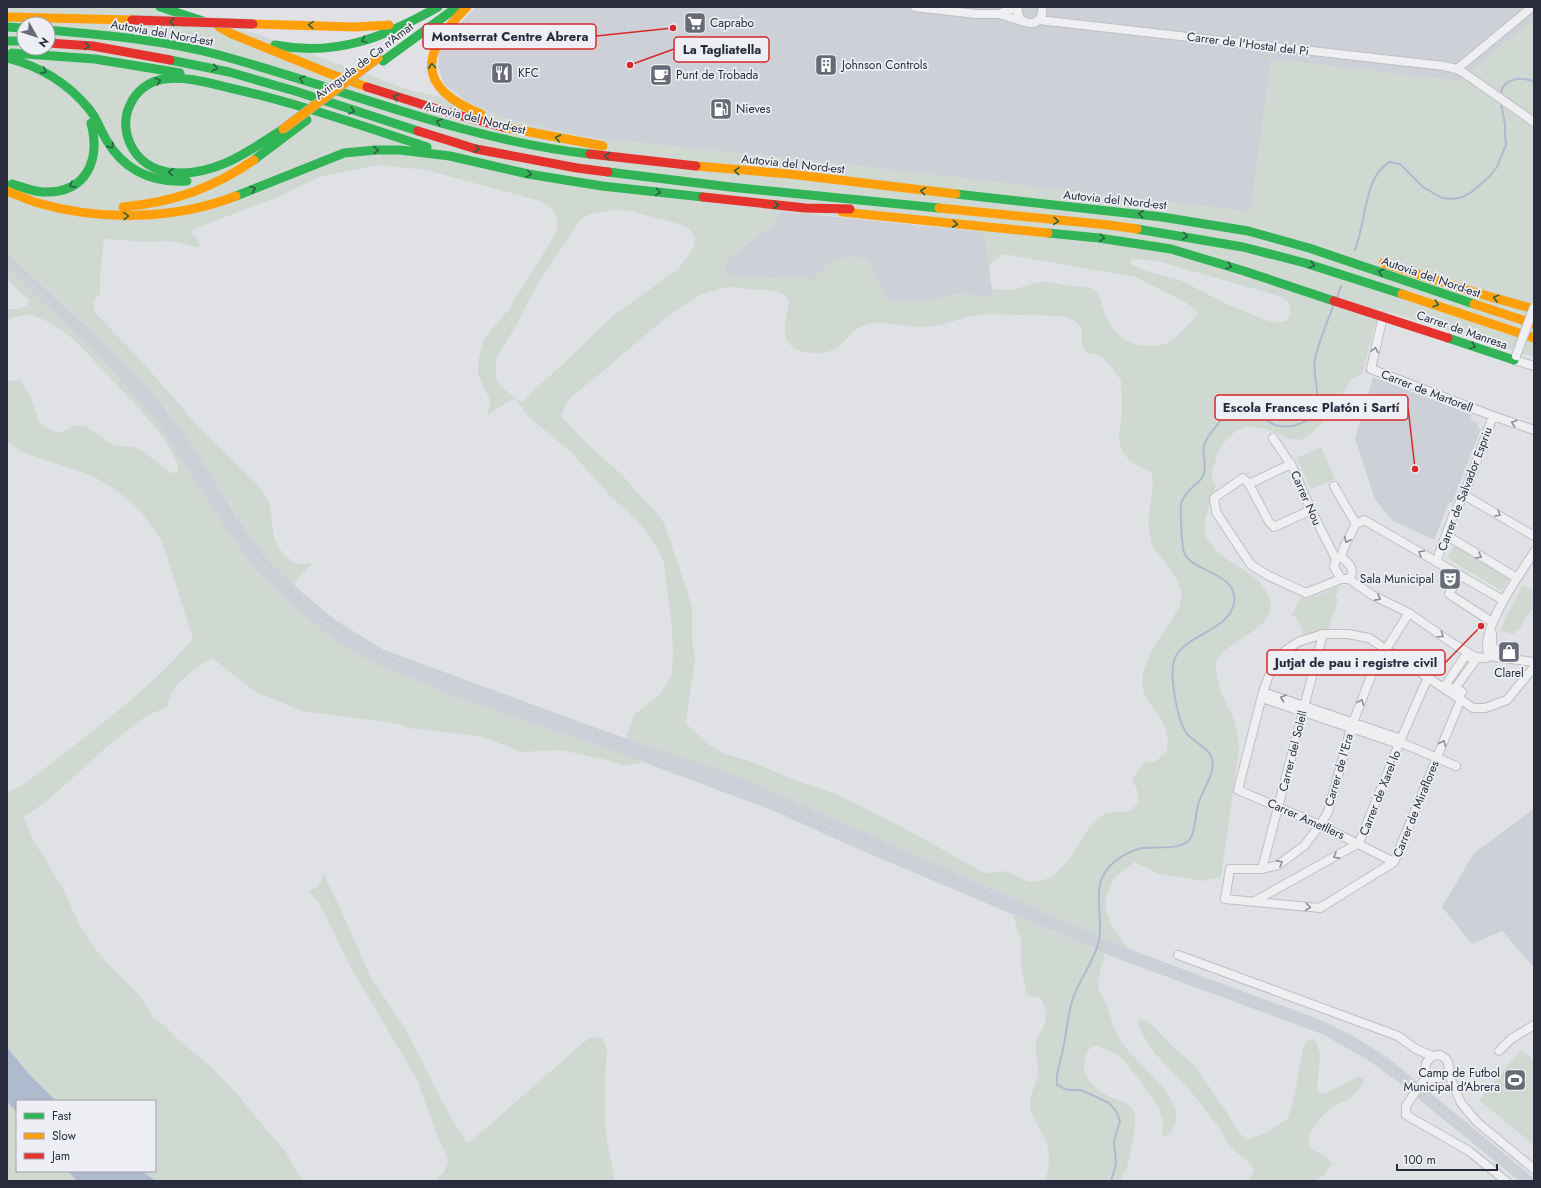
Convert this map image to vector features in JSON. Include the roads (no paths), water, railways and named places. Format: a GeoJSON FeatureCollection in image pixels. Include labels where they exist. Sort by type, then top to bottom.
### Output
{"type":"FeatureCollection","features":[{"type":"Feature","properties":{"kind":"main road"},"geometry":{"type":"LineString","coordinates":[[160,7],[279,46],[303,50],[320,50],[356,43],[388,32],[423,16],[438,7]]}},
{"type":"Feature","properties":{"kind":"main road"},"geometry":{"type":"LineString","coordinates":[[7,191],[54,204],[84,208],[115,208],[169,201],[202,190],[220,182],[250,163],[285,132],[380,60],[446,7]]}},
{"type":"Feature","properties":{"kind":"main road","name":"Avinguda de Ca n'Amat"},"geometry":{"type":"LineString","coordinates":[[380,60],[457,7]]}},
{"type":"Feature","properties":{"kind":"main road"},"geometry":{"type":"LineString","coordinates":[[467,7],[446,29],[437,42],[432,55],[431,65],[433,75],[438,86],[445,95],[467,108],[528,131]]}},
{"type":"Feature","properties":{"kind":"main road"},"geometry":{"type":"LineString","coordinates":[[7,16],[354,28],[405,24]]}},
{"type":"Feature","properties":{"kind":"main road"},"geometry":{"type":"LineString","coordinates":[[219,27],[328,73],[378,91],[502,127],[593,145],[648,153],[766,166],[790,174]]}},
{"type":"Feature","properties":{"kind":"main road","name":"Autovia del Nord-est"},"geometry":{"type":"LineString","coordinates":[[56,31],[108,35],[168,44],[217,55],[281,73],[446,124],[530,145],[568,152],[721,169],[790,174],[873,186],[1162,217],[1206,223],[1262,234],[1310,248],[1534,324]]}},
{"type":"Feature","properties":{"kind":"main road","name":"Autovia del Nord-est"},"geometry":{"type":"LineString","coordinates":[[56,44],[94,46],[229,72],[295,91],[381,120],[476,149],[577,168],[730,187],[1109,226],[1201,239],[1244,247],[1317,267],[1534,338]]}},
{"type":"Feature","properties":{"kind":"main road"},"geometry":{"type":"LineString","coordinates":[[7,53],[95,59],[151,67],[205,78],[240,90]]}},
{"type":"Feature","properties":{"kind":"main road"},"geometry":{"type":"LineString","coordinates":[[7,58],[34,66],[55,77],[68,87],[89,109],[107,140],[120,158],[140,174],[149,178],[167,182],[188,181],[211,174],[285,132]]}},
{"type":"Feature","properties":{"kind":"main road"},"geometry":{"type":"LineString","coordinates":[[285,132],[224,164],[187,173],[166,172],[154,168],[138,155],[131,145],[126,128],[129,108],[140,91],[151,83],[163,79],[182,78],[276,99],[438,150],[450,156]]}},
{"type":"Feature","properties":{"kind":"main road"},"geometry":{"type":"LineString","coordinates":[[7,182],[36,191],[53,191],[75,184],[86,174],[96,154],[96,141],[92,124],[82,102]]}},
{"type":"Feature","properties":{"kind":"main road"},"geometry":{"type":"LineString","coordinates":[[7,191],[37,203],[62,209],[95,214],[132,216],[169,213],[196,208],[231,198],[344,154],[376,150],[400,150],[450,156],[528,174],[602,186],[805,208],[835,208],[930,215],[1018,217]]}},
{"type":"Feature","properties":{"kind":"main road","name":"Carrer de Manresa"},"geometry":{"type":"LineString","coordinates":[[805,208],[1099,238],[1157,246],[1197,256],[1515,358]]}},
{"type":"Feature","properties":{"kind":"main road"},"geometry":{"type":"LineString","coordinates":[[1262,234],[1312,242],[1371,259],[1470,291],[1534,308]]}},
{"type":"Feature","properties":{"kind":"street"},"geometry":{"type":"LineString","coordinates":[[915,7],[977,14],[999,14],[1025,22]]}},
{"type":"Feature","properties":{"kind":"street"},"geometry":{"type":"LineString","coordinates":[[999,14],[1017,7],[1019,17],[1025,22]]}},
{"type":"Feature","properties":{"kind":"street"},"geometry":{"type":"LineString","coordinates":[[1039,20],[1043,12],[1042,7]]}},
{"type":"Feature","properties":{"kind":"street"},"geometry":{"type":"LineString","coordinates":[[1532,7],[1457,69],[1534,122]]}},
{"type":"Feature","properties":{"kind":"street","name":"Carrer de l'Hostal del Pi"},"geometry":{"type":"LineString","coordinates":[[1025,22],[1032,23],[1039,20],[1457,69]]}},
{"type":"Feature","properties":{"kind":"street"},"geometry":{"type":"LineString","coordinates":[[1515,358],[1534,308]]}},
{"type":"Feature","properties":{"kind":"street","name":"Carrer de Martorell"},"geometry":{"type":"LineString","coordinates":[[1383,316],[1371,369],[1493,416],[1534,430]]}},
{"type":"Feature","properties":{"kind":"street","name":"Carrer de Manresa"},"geometry":{"type":"LineString","coordinates":[[1515,358],[1534,366]]}},
{"type":"Feature","properties":{"kind":"street","name":"Carrer de Salvador Espriu"},"geometry":{"type":"LineString","coordinates":[[1436,562],[1454,513],[1464,495],[1493,416]]}},
{"type":"Feature","properties":{"kind":"street","name":"Carrer Nou"},"geometry":{"type":"LineString","coordinates":[[1273,438],[1291,464],[1312,510],[1339,558]]}},
{"type":"Feature","properties":{"kind":"street"},"geometry":{"type":"LineString","coordinates":[[1249,484],[1291,464]]}},
{"type":"Feature","properties":{"kind":"street"},"geometry":{"type":"LineString","coordinates":[[1312,510],[1274,527],[1269,522],[1249,484],[1243,478],[1214,498],[1216,512],[1251,565],[1269,576],[1306,593],[1352,575],[1352,569],[1348,562],[1339,558]]}},
{"type":"Feature","properties":{"kind":"street"},"geometry":{"type":"LineString","coordinates":[[1334,486],[1356,524]]}},
{"type":"Feature","properties":{"kind":"street"},"geometry":{"type":"LineString","coordinates":[[1464,495],[1534,536]]}},
{"type":"Feature","properties":{"kind":"street"},"geometry":{"type":"LineString","coordinates":[[1346,508],[1364,520],[1503,600]]}},
{"type":"Feature","properties":{"kind":"street"},"geometry":{"type":"LineString","coordinates":[[1364,520],[1356,524],[1334,567],[1345,579],[1372,595],[1409,613],[1475,657],[1487,658],[1489,656],[1534,662]]}},
{"type":"Feature","properties":{"kind":"street"},"geometry":{"type":"LineString","coordinates":[[1446,536],[1517,578]]}},
{"type":"Feature","properties":{"kind":"street"},"geometry":{"type":"LineString","coordinates":[[1489,656],[1487,646],[1492,622],[1503,600],[1534,552]]}},
{"type":"Feature","properties":{"kind":"street"},"geometry":{"type":"LineString","coordinates":[[1460,576],[1449,594],[1492,622]]}},
{"type":"Feature","properties":{"kind":"street"},"geometry":{"type":"LineString","coordinates":[[1489,656],[1492,653],[1492,635],[1497,612]]}},
{"type":"Feature","properties":{"kind":"street","name":"Carrer de l'Era"},"geometry":{"type":"LineString","coordinates":[[1225,899],[1230,869],[1262,869],[1278,865],[1304,846],[1328,812],[1352,725],[1374,668],[1409,613]]}},
{"type":"Feature","properties":{"kind":"street"},"geometry":{"type":"LineString","coordinates":[[1456,766],[1401,742],[1263,695],[1268,678],[1279,655],[1298,642],[1323,634],[1348,634],[1369,638],[1473,708],[1485,708],[1507,700],[1534,667]]}},
{"type":"Feature","properties":{"kind":"street","name":"Carrer del Solell"},"geometry":{"type":"LineString","coordinates":[[1262,869],[1323,634]]}},
{"type":"Feature","properties":{"kind":"street"},"geometry":{"type":"LineString","coordinates":[[1492,645],[1501,658]]}},
{"type":"Feature","properties":{"kind":"street"},"geometry":{"type":"LineString","coordinates":[[1466,656],[1475,661],[1456,688],[1462,692],[1460,694],[1446,684],[1466,656]]}},
{"type":"Feature","properties":{"kind":"street","name":"Carrer de Xarel·lo"},"geometry":{"type":"LineString","coordinates":[[1255,901],[1360,843],[1428,677]]}},
{"type":"Feature","properties":{"kind":"street","name":"Carrer Ametllers"},"geometry":{"type":"LineString","coordinates":[[1263,695],[1238,790],[1320,824],[1360,843],[1394,862]]}},
{"type":"Feature","properties":{"kind":"street","name":"Carrer de Miraflores"},"geometry":{"type":"LineString","coordinates":[[1225,899],[1320,908],[1394,862],[1461,699]]}},
{"type":"Feature","properties":{"kind":"street"},"geometry":{"type":"LineString","coordinates":[[1178,955],[1398,1036],[1416,1049],[1432,1056],[1440,1055],[1448,1062],[1452,1083],[1461,1103],[1477,1122],[1534,1169]]}},
{"type":"Feature","properties":{"kind":"street"},"geometry":{"type":"LineString","coordinates":[[1499,1051],[1511,1039],[1534,1025]]}},
{"type":"Feature","properties":{"kind":"street"},"geometry":{"type":"LineString","coordinates":[[1416,1049],[1426,1066],[1429,1076],[1452,1083]]}},
{"type":"Feature","properties":{"kind":"street"},"geometry":{"type":"LineString","coordinates":[[1432,1056],[1426,1066],[1424,1081],[1406,1106],[1406,1115],[1469,1151],[1506,1181]]}},
{"type":"Feature","properties":{"kind":"street"},"geometry":{"type":"LineString","coordinates":[[1424,1081],[1445,1075],[1449,1069]]}},
{"type":"Feature","properties":{"kind":"water"},"geometry":{"type":"Polygon","coordinates":[[[7,1047],[28,1073],[55,1100],[16,1100],[16,1111],[7,1102],[7,1047]]]}},
{"type":"Feature","properties":{"kind":"water"},"geometry":{"type":"Polygon","coordinates":[[[69,1172],[143,1172],[156,1181],[77,1181],[69,1172]]]}},
{"type":"Feature","properties":{"kind":"waterway"},"geometry":{"type":"LineString","coordinates":[[1501,97],[1504,86],[1512,80],[1523,79],[1534,82]]}},
{"type":"Feature","properties":{"kind":"waterway"},"geometry":{"type":"LineString","coordinates":[[1355,250],[1371,187],[1380,170],[1389,162],[1400,164],[1423,187],[1442,198],[1452,199],[1463,197],[1473,191],[1490,176],[1497,167],[1506,145],[1505,125],[1501,103]]}},
{"type":"Feature","properties":{"kind":"waterway"},"geometry":{"type":"LineString","coordinates":[[1337,298],[1341,286]]}},
{"type":"Feature","properties":{"kind":"waterway"},"geometry":{"type":"LineString","coordinates":[[1111,1181],[1116,1164],[1114,1141],[1120,1121],[1116,1111],[1109,1103],[1090,1094],[1080,1090],[1068,1090],[1057,1085],[1057,1075],[1073,998],[1079,983],[1091,962],[1099,940],[1099,893],[1103,875],[1115,861],[1134,850],[1176,846],[1189,841],[1192,835],[1199,802],[1211,775],[1213,763],[1210,754],[1188,735],[1181,721],[1174,691],[1173,665],[1177,655],[1184,647],[1214,628],[1230,613],[1234,603],[1234,593],[1229,585],[1222,579],[1188,559],[1184,552],[1181,529],[1181,503],[1186,494],[1203,476],[1205,469],[1205,442],[1222,418],[1229,398],[1236,398],[1246,402],[1271,423],[1278,426],[1299,424],[1309,419],[1314,412],[1318,396],[1314,368],[1315,359],[1334,304]]}},
{"type":"Feature","properties":{"kind":"railway"},"geometry":{"type":"LineString","coordinates":[[7,257],[130,376],[168,420],[251,547],[300,600],[349,637],[409,668],[780,802],[1063,927],[1131,955],[1278,1008],[1337,1032],[1362,1046],[1387,1063],[1533,1181]]}},
{"type":"Feature","properties":{"kind":"railway"},"geometry":{"type":"LineString","coordinates":[[746,796],[843,836]]}},
{"type":"Feature","properties":{"kind":"place","name":"Caprabo"},"geometry":{"type":"Point","coordinates":[695,23]}},
{"type":"Feature","properties":{"kind":"place","name":"Montserrat Centre Abrera"},"geometry":{"type":"Point","coordinates":[673,28]}},
{"type":"Feature","properties":{"kind":"place","name":"La Tagliatella"},"geometry":{"type":"Point","coordinates":[630,65]}},
{"type":"Feature","properties":{"kind":"place","name":"Johnson Controls"},"geometry":{"type":"Point","coordinates":[826,65]}},
{"type":"Feature","properties":{"kind":"place","name":"KFC"},"geometry":{"type":"Point","coordinates":[502,73]}},
{"type":"Feature","properties":{"kind":"place","name":"Punt de Trobada"},"geometry":{"type":"Point","coordinates":[661,75]}},
{"type":"Feature","properties":{"kind":"place","name":"Nieves"},"geometry":{"type":"Point","coordinates":[721,109]}},
{"type":"Feature","properties":{"kind":"place","name":"Escola Francesc Platón i Sartí"},"geometry":{"type":"Point","coordinates":[1415,469]}},
{"type":"Feature","properties":{"kind":"place","name":"Sala Municipal"},"geometry":{"type":"Point","coordinates":[1450,579]}},
{"type":"Feature","properties":{"kind":"place","name":"Jutjat de pau i registre civil"},"geometry":{"type":"Point","coordinates":[1481,626]}},
{"type":"Feature","properties":{"kind":"place","name":"Clarel"},"geometry":{"type":"Point","coordinates":[1509,652]}},
{"type":"Feature","properties":{"kind":"place","name":"Camp de Futbol Municipal d'Abrera"},"geometry":{"type":"Point","coordinates":[1515,1080]}}]}
